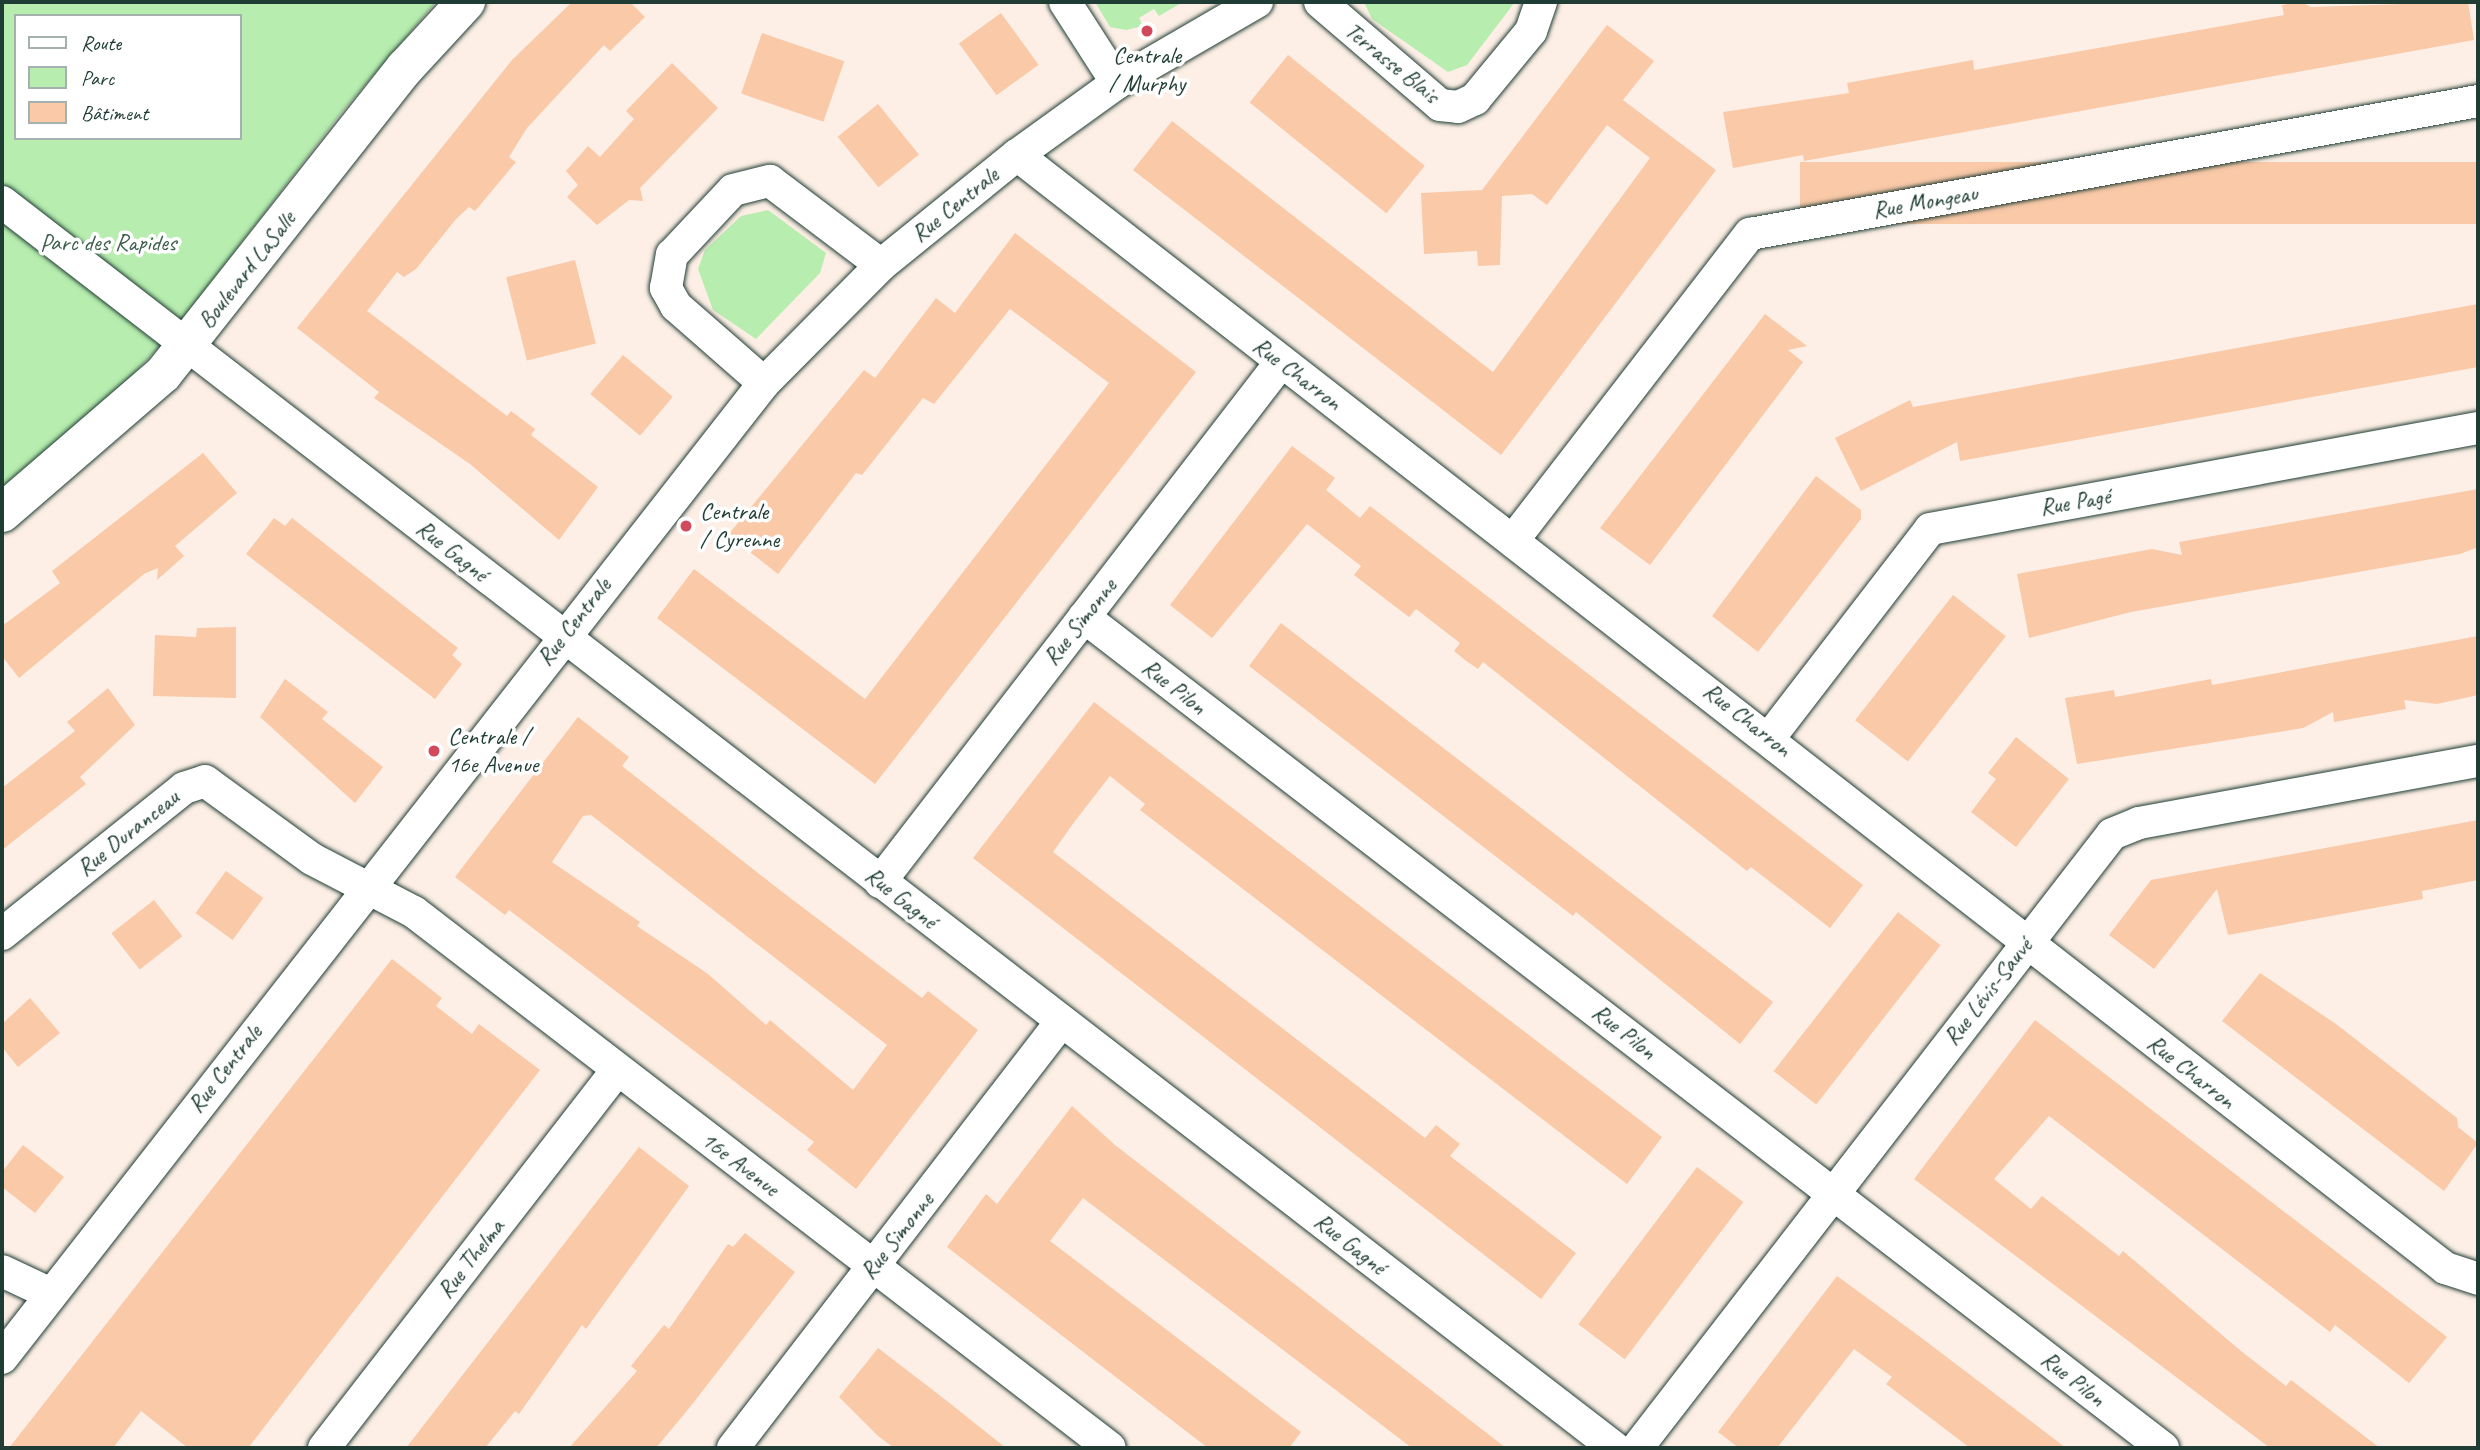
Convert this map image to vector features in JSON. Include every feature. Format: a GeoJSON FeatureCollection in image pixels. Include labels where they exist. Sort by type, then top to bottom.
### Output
{"type":"FeatureCollection","features":[{"type":"Feature","properties":{"kind":"main road","name":"Boulevard LaSalle"},"geometry":{"type":"LineString","coordinates":[[2,513],[113,422],[187,346],[383,95],[466,2]]}},
{"type":"Feature","properties":{"kind":"street"},"geometry":{"type":"LineString","coordinates":[[1065,2],[1117,83]]}},
{"type":"Feature","properties":{"kind":"street","name":"Rue Centrale"},"geometry":{"type":"LineString","coordinates":[[2,1358],[563,636],[764,383],[881,265],[1017,155],[1117,83],[1257,2]]}},
{"type":"Feature","properties":{"kind":"street","name":"Terrasse Blais"},"geometry":{"type":"LineString","coordinates":[[1320,2],[1440,105],[1458,107],[1475,99],[1531,30],[1541,2]]}},
{"type":"Feature","properties":{"kind":"street","name":"Rue Mongeau"},"geometry":{"type":"LineString","coordinates":[[1514,538],[1750,234],[2478,102]]}},
{"type":"Feature","properties":{"kind":"street","name":"Rue Charron"},"geometry":{"type":"LineString","coordinates":[[1017,155],[1281,362],[1514,538],[1770,737],[2026,943],[2445,1268],[2478,1279]]}},
{"type":"Feature","properties":{"kind":"street"},"geometry":{"type":"LineString","coordinates":[[764,383],[676,306],[666,288],[672,255],[733,190],[770,181],[881,265]]}},
{"type":"Feature","properties":{"kind":"street","name":"Rue Gagné"},"geometry":{"type":"LineString","coordinates":[[2,202],[1061,1023],[1615,1448]]}},
{"type":"Feature","properties":{"kind":"street","name":"Rue Simonne"},"geometry":{"type":"LineString","coordinates":[[880,882],[1281,362]]}},
{"type":"Feature","properties":{"kind":"street","name":"Rue Pagé"},"geometry":{"type":"LineString","coordinates":[[1770,737],[1930,529],[2478,428]]}},
{"type":"Feature","properties":{"kind":"street","name":"Rue Pilon"},"geometry":{"type":"LineString","coordinates":[[1084,617],[2163,1448]]}},
{"type":"Feature","properties":{"kind":"street","name":"Rue Lévis-Sauvé"},"geometry":{"type":"LineString","coordinates":[[1637,1448],[2101,844],[2125,828],[2478,761]]}},
{"type":"Feature","properties":{"kind":"street","name":"Rue Duranceau"},"geometry":{"type":"LineString","coordinates":[[2,934],[184,788],[205,781],[312,859],[367,887]]}},
{"type":"Feature","properties":{"kind":"street","name":"16e Avenue"},"geometry":{"type":"LineString","coordinates":[[367,887],[414,912],[1110,1448]]}},
{"type":"Feature","properties":{"kind":"street","name":"Rue Simonne"},"geometry":{"type":"LineString","coordinates":[[733,1448],[1061,1023]]}},
{"type":"Feature","properties":{"kind":"street","name":"Rue Thelma"},"geometry":{"type":"LineString","coordinates":[[324,1448],[617,1070]]}},
{"type":"Feature","properties":{"kind":"street"},"geometry":{"type":"LineString","coordinates":[[2,1271],[51,1294]]}},
{"type":"Feature","properties":{"kind":"green space","name":"Parc des Rapides"},"geometry":{"type":"Polygon","coordinates":[[[2,2],[436,2],[341,113],[168,338],[114,394],[2,487],[2,2]]]}},
{"type":"Feature","properties":{"kind":"green space"},"geometry":{"type":"Polygon","coordinates":[[[1095,2],[1183,2],[1159,16],[1154,9],[1139,18],[1143,26],[1126,30],[1110,27],[1095,2]]]}},
{"type":"Feature","properties":{"kind":"green space"},"geometry":{"type":"Polygon","coordinates":[[[1364,2],[1515,2],[1467,65],[1448,72],[1372,19],[1364,2]]]}},
{"type":"Feature","properties":{"kind":"green space"},"geometry":{"type":"Polygon","coordinates":[[[768,210],[826,253],[820,273],[756,339],[713,310],[698,269],[705,250],[741,216],[768,210]]]}},
{"type":"Feature","properties":{"kind":"building"},"geometry":{"type":"Polygon","coordinates":[[[572,2],[630,2],[645,17],[610,51],[604,45],[527,128],[509,157],[516,162],[475,211],[469,207],[456,219],[416,269],[404,277],[397,272],[367,311],[507,416],[511,411],[535,429],[531,435],[598,487],[559,540],[470,464],[374,398],[379,392],[297,328],[512,60],[572,2]]]}},
{"type":"Feature","properties":{"kind":"building"},"geometry":{"type":"Polygon","coordinates":[[[2301,2],[2311,7],[2468,2],[2474,40],[1804,161],[1803,155],[1733,168],[1723,112],[1849,93],[1847,83],[1973,60],[1974,70],[2284,15],[2282,5],[2301,2]]]}},
{"type":"Feature","properties":{"kind":"building"},"geometry":{"type":"Polygon","coordinates":[[[1001,13],[1039,65],[997,95],[959,44],[1001,13]]]}},
{"type":"Feature","properties":{"kind":"building"},"geometry":{"type":"Polygon","coordinates":[[[1607,25],[1654,61],[1623,100],[1716,170],[1501,455],[1133,170],[1172,121],[1493,372],[1650,158],[1607,125],[1547,205],[1532,194],[1502,196],[1500,265],[1478,266],[1477,251],[1424,254],[1421,193],[1482,190],[1607,25]]]}},
{"type":"Feature","properties":{"kind":"building"},"geometry":{"type":"Polygon","coordinates":[[[762,33],[844,61],[823,122],[741,94],[762,33]]]}},
{"type":"Feature","properties":{"kind":"building"},"geometry":{"type":"Polygon","coordinates":[[[1288,55],[1425,166],[1386,213],[1250,102],[1288,55]]]}},
{"type":"Feature","properties":{"kind":"building"},"geometry":{"type":"Polygon","coordinates":[[[672,63],[718,108],[640,188],[643,201],[629,200],[597,225],[567,197],[578,185],[566,171],[588,146],[600,157],[634,119],[626,111],[672,63]]]}},
{"type":"Feature","properties":{"kind":"building"},"geometry":{"type":"Polygon","coordinates":[[[878,104],[919,155],[878,187],[838,137],[878,104]]]}},
{"type":"Feature","properties":{"kind":"building"},"geometry":{"type":"Polygon","coordinates":[[[1800,162],[2478,162],[2478,224],[1800,224],[1800,162]]]}},
{"type":"Feature","properties":{"kind":"building"},"geometry":{"type":"Polygon","coordinates":[[[1015,233],[1196,372],[875,784],[657,618],[694,569],[865,699],[1109,383],[1010,309],[934,404],[923,398],[862,475],[856,473],[778,574],[728,535],[864,370],[875,378],[936,298],[955,313],[1015,233]]]}},
{"type":"Feature","properties":{"kind":"building"},"geometry":{"type":"Polygon","coordinates":[[[575,260],[596,343],[527,361],[506,277],[575,260]]]}},
{"type":"Feature","properties":{"kind":"building"},"geometry":{"type":"Polygon","coordinates":[[[2478,304],[2478,367],[1960,461],[1957,442],[1861,491],[1835,438],[1910,400],[1913,407],[2478,304]]]}},
{"type":"Feature","properties":{"kind":"building"},"geometry":{"type":"Polygon","coordinates":[[[1765,314],[1807,346],[1788,350],[1803,362],[1650,565],[1600,528],[1765,314]]]}},
{"type":"Feature","properties":{"kind":"building"},"geometry":{"type":"Polygon","coordinates":[[[623,355],[673,397],[640,436],[590,394],[623,355]]]}},
{"type":"Feature","properties":{"kind":"building"},"geometry":{"type":"Polygon","coordinates":[[[1292,446],[1335,478],[1326,490],[1360,518],[1370,506],[1863,885],[1830,928],[1751,867],[1747,871],[1483,662],[1478,669],[1465,660],[1454,651],[1460,643],[1416,609],[1409,617],[1354,575],[1361,566],[1307,524],[1212,638],[1170,605],[1292,446]]]}},
{"type":"Feature","properties":{"kind":"building"},"geometry":{"type":"Polygon","coordinates":[[[203,453],[237,493],[175,546],[184,556],[157,580],[158,568],[144,574],[19,678],[2,656],[2,626],[60,583],[52,571],[203,453]]]}},
{"type":"Feature","properties":{"kind":"building"},"geometry":{"type":"Polygon","coordinates":[[[1816,476],[1861,510],[1861,519],[1758,652],[1712,616],[1816,476]]]}},
{"type":"Feature","properties":{"kind":"building"},"geometry":{"type":"Polygon","coordinates":[[[2478,489],[2478,547],[2460,554],[2131,612],[2029,638],[2017,574],[2152,549],[2182,555],[2179,542],[2478,489]]]}},
{"type":"Feature","properties":{"kind":"building"},"geometry":{"type":"Polygon","coordinates":[[[274,518],[285,526],[292,518],[458,648],[452,655],[462,664],[435,699],[246,554],[274,518]]]}},
{"type":"Feature","properties":{"kind":"building"},"geometry":{"type":"Polygon","coordinates":[[[1953,595],[2006,636],[1908,762],[1855,720],[1953,595]]]}},
{"type":"Feature","properties":{"kind":"building"},"geometry":{"type":"Polygon","coordinates":[[[1281,623],[1773,1002],[1740,1044],[1576,912],[1573,916],[1249,666],[1281,623]]]}},
{"type":"Feature","properties":{"kind":"building"},"geometry":{"type":"Polygon","coordinates":[[[236,627],[236,698],[153,696],[155,635],[196,637],[197,628],[236,627]]]}},
{"type":"Feature","properties":{"kind":"building"},"geometry":{"type":"Polygon","coordinates":[[[2478,636],[2478,695],[2437,704],[2404,700],[2406,709],[2334,722],[2333,712],[2303,728],[2077,764],[2065,698],[2114,690],[2115,697],[2211,679],[2212,685],[2478,636]]]}},
{"type":"Feature","properties":{"kind":"building"},"geometry":{"type":"Polygon","coordinates":[[[285,679],[328,712],[322,719],[383,767],[355,803],[260,717],[285,679]]]}},
{"type":"Feature","properties":{"kind":"building"},"geometry":{"type":"Polygon","coordinates":[[[108,688],[135,725],[80,777],[86,784],[2,850],[2,788],[75,731],[67,722],[108,688]]]}},
{"type":"Feature","properties":{"kind":"building"},"geometry":{"type":"Polygon","coordinates":[[[1094,702],[1662,1137],[1627,1184],[1140,810],[1145,804],[1110,776],[1075,821],[1053,852],[1425,1138],[1436,1125],[1460,1144],[1450,1156],[1576,1253],[1541,1299],[973,858],[1094,702]]]}},
{"type":"Feature","properties":{"kind":"building"},"geometry":{"type":"Polygon","coordinates":[[[578,717],[629,757],[622,766],[781,891],[922,998],[928,991],[978,1030],[856,1189],[807,1150],[814,1142],[509,910],[505,915],[455,877],[578,717]],[[591,815],[583,816],[552,862],[640,922],[637,926],[708,974],[766,1025],[770,1020],[853,1090],[887,1045],[591,815]]]}},
{"type":"Feature","properties":{"kind":"building"},"geometry":{"type":"Polygon","coordinates":[[[2016,737],[2069,779],[2016,847],[1971,812],[1996,779],[1988,773],[2016,737]]]}},
{"type":"Feature","properties":{"kind":"building"},"geometry":{"type":"Polygon","coordinates":[[[2478,820],[2478,880],[2422,891],[2423,899],[2228,935],[2217,889],[2154,969],[2109,935],[2151,880],[2478,820]]]}},
{"type":"Feature","properties":{"kind":"building"},"geometry":{"type":"Polygon","coordinates":[[[226,871],[263,898],[233,940],[195,913],[226,871]]]}},
{"type":"Feature","properties":{"kind":"building"},"geometry":{"type":"Polygon","coordinates":[[[154,900],[182,936],[140,969],[111,933],[154,900]]]}},
{"type":"Feature","properties":{"kind":"building"},"geometry":{"type":"Polygon","coordinates":[[[1898,912],[1941,945],[1816,1104],[1774,1071],[1898,912]]]}},
{"type":"Feature","properties":{"kind":"building"},"geometry":{"type":"Polygon","coordinates":[[[392,959],[442,998],[436,1006],[472,1034],[479,1024],[540,1070],[248,1448],[188,1448],[141,1411],[113,1448],[9,1448],[392,959]]]}},
{"type":"Feature","properties":{"kind":"building"},"geometry":{"type":"Polygon","coordinates":[[[2260,973],[2336,1024],[2457,1118],[2458,1127],[2478,1143],[2444,1191],[2222,1021],[2260,973]]]}},
{"type":"Feature","properties":{"kind":"building"},"geometry":{"type":"Polygon","coordinates":[[[30,998],[60,1033],[18,1067],[2,1047],[2,1024],[30,998]]]}},
{"type":"Feature","properties":{"kind":"building"},"geometry":{"type":"Polygon","coordinates":[[[2035,1020],[2447,1337],[2409,1383],[2335,1325],[2330,1332],[2049,1116],[1994,1179],[2031,1209],[2042,1196],[2119,1256],[2123,1251],[2286,1386],[2291,1380],[2380,1448],[2270,1448],[1914,1179],[2035,1020]]]}},
{"type":"Feature","properties":{"kind":"building"},"geometry":{"type":"Polygon","coordinates":[[[1072,1106],[1115,1145],[1506,1448],[1412,1448],[1083,1198],[1050,1241],[1301,1432],[1289,1448],[1208,1448],[947,1247],[986,1194],[997,1204],[1072,1106]]]}},
{"type":"Feature","properties":{"kind":"building"},"geometry":{"type":"Polygon","coordinates":[[[23,1145],[64,1177],[35,1213],[2,1187],[2,1172],[23,1145]]]}},
{"type":"Feature","properties":{"kind":"building"},"geometry":{"type":"Polygon","coordinates":[[[639,1147],[689,1186],[586,1329],[582,1325],[519,1414],[515,1411],[485,1448],[406,1448],[639,1147]]]}},
{"type":"Feature","properties":{"kind":"building"},"geometry":{"type":"Polygon","coordinates":[[[1697,1167],[1743,1202],[1625,1359],[1578,1324],[1697,1167]]]}},
{"type":"Feature","properties":{"kind":"building"},"geometry":{"type":"Polygon","coordinates":[[[745,1233],[795,1272],[690,1407],[656,1448],[569,1448],[637,1371],[631,1366],[664,1325],[669,1329],[728,1244],[733,1247],[745,1233]]]}},
{"type":"Feature","properties":{"kind":"building"},"geometry":{"type":"Polygon","coordinates":[[[1837,1276],[2066,1448],[1970,1448],[1886,1384],[1892,1377],[1854,1349],[1777,1448],[1739,1448],[1718,1432],[1837,1276]]]}},
{"type":"Feature","properties":{"kind":"building"},"geometry":{"type":"Polygon","coordinates":[[[878,1348],[1006,1448],[894,1448],[878,1436],[839,1397],[878,1348]]]}},
{"type":"Feature","properties":{"kind":"place","name":"Centrale / Murphy"},"geometry":{"type":"Point","coordinates":[1147,31]}},
{"type":"Feature","properties":{"kind":"place","name":"Centrale / Cyrenne"},"geometry":{"type":"Point","coordinates":[686,526]}},
{"type":"Feature","properties":{"kind":"place","name":"Centrale / 16e Avenue"},"geometry":{"type":"Point","coordinates":[434,751]}}]}
